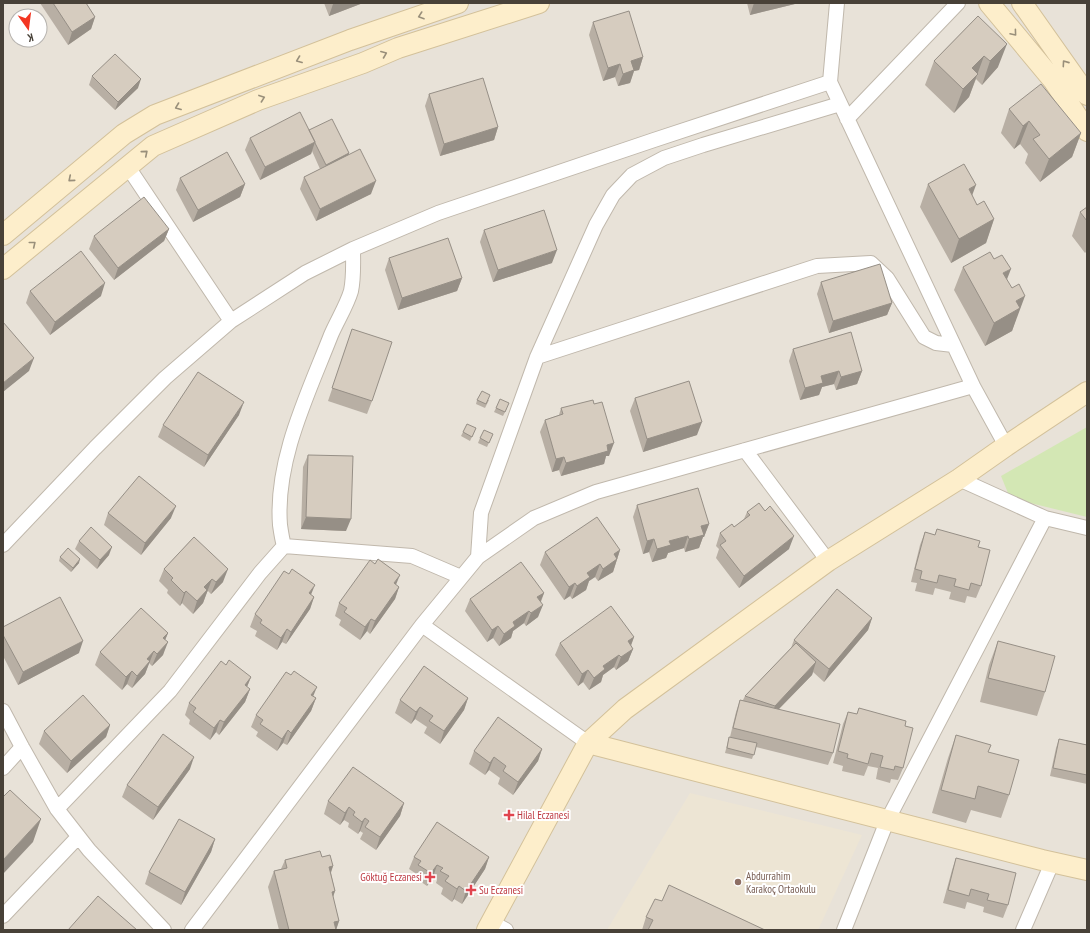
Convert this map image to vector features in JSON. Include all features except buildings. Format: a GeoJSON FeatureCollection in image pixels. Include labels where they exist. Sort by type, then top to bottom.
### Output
{"type":"FeatureCollection","features":[{"type":"Feature","properties":{"kind":"street"},"geometry":{"type":"LineString","coordinates":[[3,235],[124,134],[155,115],[350,40],[458,3]]}},
{"type":"Feature","properties":{"kind":"street"},"geometry":{"type":"LineString","coordinates":[[3,269],[153,146],[258,100],[363,63],[398,48],[539,3]]}},
{"type":"Feature","properties":{"kind":"street"},"geometry":{"type":"LineString","coordinates":[[837,3],[830,82],[953,345],[973,386],[1006,446]]}},
{"type":"Feature","properties":{"kind":"street"},"geometry":{"type":"LineString","coordinates":[[847,119],[958,3]]}},
{"type":"Feature","properties":{"kind":"street"},"geometry":{"type":"LineString","coordinates":[[989,3],[1053,80],[1087,132]]}},
{"type":"Feature","properties":{"kind":"street"},"geometry":{"type":"LineString","coordinates":[[1022,3],[1087,95]]}},
{"type":"Feature","properties":{"kind":"street"},"geometry":{"type":"LineString","coordinates":[[3,545],[95,448],[159,384],[231,321],[305,273],[353,249],[438,213],[830,82]]}},
{"type":"Feature","properties":{"kind":"street"},"geometry":{"type":"LineString","coordinates":[[478,556],[481,513],[537,357],[596,225],[613,195],[632,175],[664,158],[840,104]]}},
{"type":"Feature","properties":{"kind":"street"},"geometry":{"type":"LineString","coordinates":[[128,167],[231,321]]}},
{"type":"Feature","properties":{"kind":"street"},"geometry":{"type":"LineString","coordinates":[[284,546],[280,525],[280,495],[286,459],[305,401],[332,332],[351,292],[353,249]]}},
{"type":"Feature","properties":{"kind":"street"},"geometry":{"type":"LineString","coordinates":[[537,357],[818,266],[871,263],[887,278],[924,337],[936,343],[953,345]]}},
{"type":"Feature","properties":{"kind":"street"},"geometry":{"type":"LineString","coordinates":[[192,930],[422,626],[478,556],[534,518],[596,492],[973,386]]}},
{"type":"Feature","properties":{"kind":"street"},"geometry":{"type":"LineString","coordinates":[[495,927],[588,744],[625,709],[828,561],[959,479],[1087,392]]}},
{"type":"Feature","properties":{"kind":"street"},"geometry":{"type":"LineString","coordinates":[[745,450],[828,561]]}},
{"type":"Feature","properties":{"kind":"street"},"geometry":{"type":"LineString","coordinates":[[959,479],[1045,518],[1087,528]]}},
{"type":"Feature","properties":{"kind":"street"},"geometry":{"type":"LineString","coordinates":[[844,930],[887,821],[1045,518]]}},
{"type":"Feature","properties":{"kind":"street"},"geometry":{"type":"LineString","coordinates":[[284,546],[412,556],[461,577]]}},
{"type":"Feature","properties":{"kind":"street"},"geometry":{"type":"LineString","coordinates":[[57,809],[170,691],[260,573],[284,546]]}},
{"type":"Feature","properties":{"kind":"street"},"geometry":{"type":"LineString","coordinates":[[422,626],[588,744],[1052,863],[1087,870]]}},
{"type":"Feature","properties":{"kind":"street"},"geometry":{"type":"LineString","coordinates":[[3,711],[57,809],[89,850],[164,930]]}},
{"type":"Feature","properties":{"kind":"street"},"geometry":{"type":"LineString","coordinates":[[3,768],[22,747]]}},
{"type":"Feature","properties":{"kind":"street"},"geometry":{"type":"LineString","coordinates":[[3,916],[78,836]]}},
{"type":"Feature","properties":{"kind":"street"},"geometry":{"type":"LineString","coordinates":[[1023,930],[1052,863]]}},
{"type":"Feature","properties":{"kind":"shaded area"},"geometry":{"type":"Polygon","coordinates":[[[3,3],[1087,3],[1087,930],[3,930],[3,3]]]}},
{"type":"Feature","properties":{"kind":"shaded area","name":"Abdurrahim Karakoç Ortaokulu"},"geometry":{"type":"Polygon","coordinates":[[[690,793],[862,835],[818,930],[607,930],[690,793]]]}},
{"type":"Feature","properties":{"kind":"green space"},"geometry":{"type":"Polygon","coordinates":[[[1087,427],[1087,517],[1010,498],[1001,476],[1087,427]]]}},
{"type":"Feature","properties":{"kind":"place","name":"Hilal Eczanesi"},"geometry":{"type":"Point","coordinates":[509,815]}},
{"type":"Feature","properties":{"kind":"place","name":"Göktuğ Eczanesi"},"geometry":{"type":"Point","coordinates":[430,877]}},
{"type":"Feature","properties":{"kind":"place","name":"Abdurrahim Karakoç Ortaokulu"},"geometry":{"type":"Point","coordinates":[738,882]}},
{"type":"Feature","properties":{"kind":"place","name":"Su Eczanesi"},"geometry":{"type":"Point","coordinates":[471,890]}}]}
